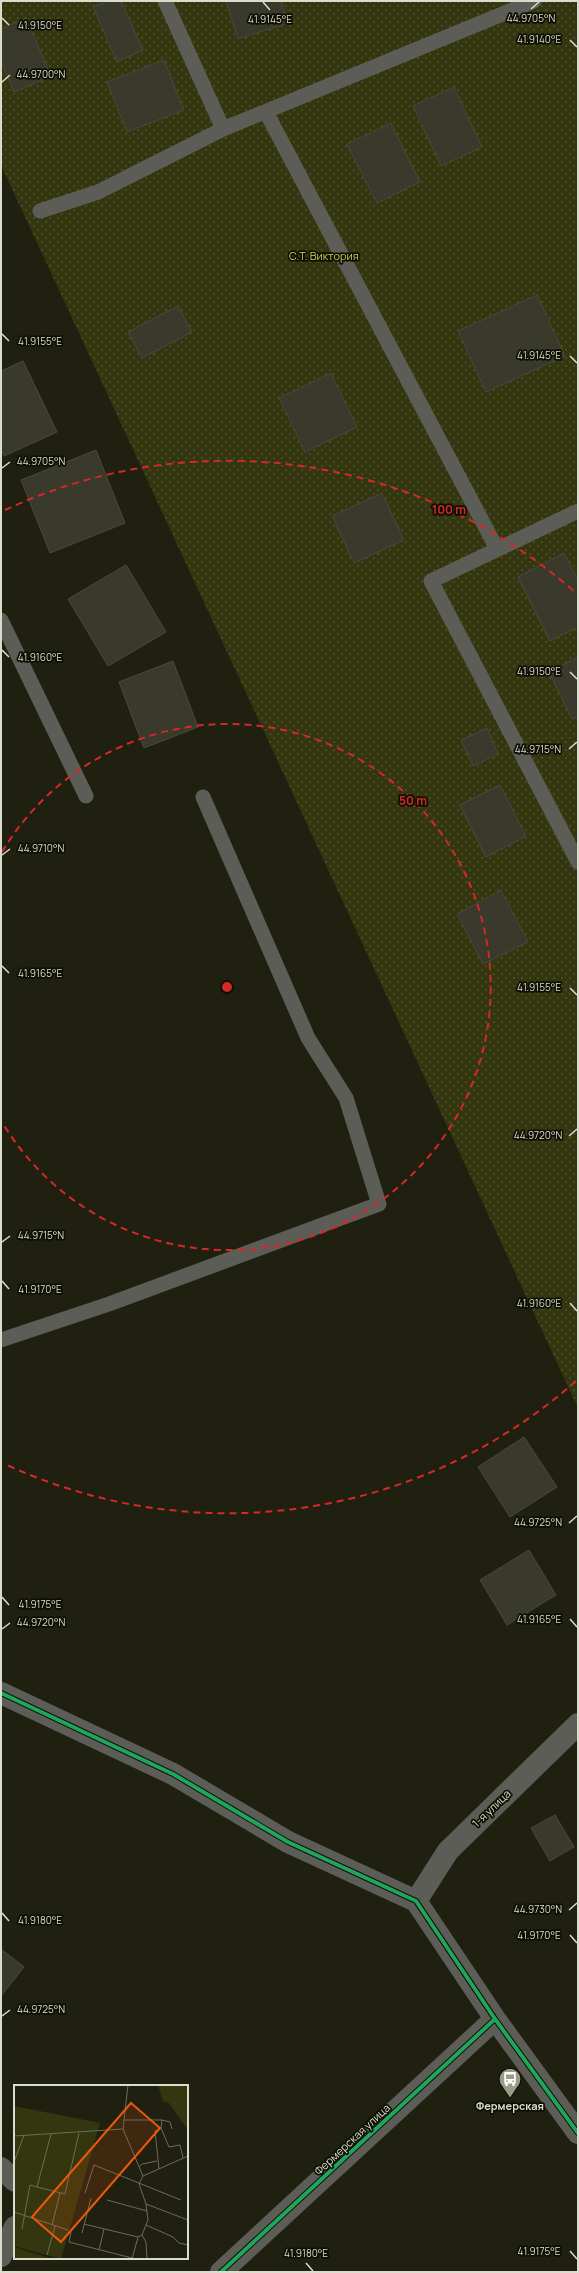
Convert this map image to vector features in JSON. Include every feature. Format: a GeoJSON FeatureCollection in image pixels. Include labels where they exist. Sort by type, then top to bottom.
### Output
{"type":"FeatureCollection","features":[{"type":"Feature","properties":{"kind":"street"},"geometry":{"type":"LineString","coordinates":[[1,1693],[173,1774],[288,1842],[416,1901],[495,2019],[578,2133]]}},
{"type":"Feature","properties":{"kind":"street","name":"1-я улица"},"geometry":{"type":"LineString","coordinates":[[416,1901],[448,1851],[578,1724]]}},
{"type":"Feature","properties":{"kind":"street","name":"Фермерская улица"},"geometry":{"type":"LineString","coordinates":[[221,2272],[495,2019]]}},
{"type":"Feature","properties":{"kind":"street"},"geometry":{"type":"LineString","coordinates":[[1,2168],[14,2180]]}},
{"type":"Feature","properties":{"kind":"street"},"geometry":{"type":"LineString","coordinates":[[1,2256],[14,2229]]}},
{"type":"Feature","properties":{"kind":"lane"},"geometry":{"type":"LineString","coordinates":[[165,1],[223,129]]}},
{"type":"Feature","properties":{"kind":"lane"},"geometry":{"type":"LineString","coordinates":[[40,211],[98,192],[223,129],[534,1]]}},
{"type":"Feature","properties":{"kind":"lane"},"geometry":{"type":"LineString","coordinates":[[266,112],[497,549]]}},
{"type":"Feature","properties":{"kind":"lane"},"geometry":{"type":"LineString","coordinates":[[578,511],[431,581],[578,862]]}},
{"type":"Feature","properties":{"kind":"lane"},"geometry":{"type":"LineString","coordinates":[[1,620],[86,796]]}},
{"type":"Feature","properties":{"kind":"lane"},"geometry":{"type":"LineString","coordinates":[[1,1340],[109,1304],[379,1204],[346,1098],[308,1038],[203,797]]}},
{"type":"Feature","properties":{"kind":"green space","name":"С.Т. Виктория"},"geometry":{"type":"Polygon","coordinates":[[[1,1],[578,1],[578,1408],[1,165],[1,1]]]}},
{"type":"Feature","properties":{"kind":"building"},"geometry":{"type":"Polygon","coordinates":[[[108,1],[121,1],[143,50],[117,62],[93,7],[108,1]]]}},
{"type":"Feature","properties":{"kind":"building"},"geometry":{"type":"Polygon","coordinates":[[[226,1],[281,1],[288,23],[238,39],[226,1]]]}},
{"type":"Feature","properties":{"kind":"building"},"geometry":{"type":"Polygon","coordinates":[[[26,18],[51,76],[14,92],[1,62],[1,29],[26,18]]]}},
{"type":"Feature","properties":{"kind":"building"},"geometry":{"type":"Polygon","coordinates":[[[164,60],[184,110],[127,132],[107,82],[164,60]]]}},
{"type":"Feature","properties":{"kind":"building"},"geometry":{"type":"Polygon","coordinates":[[[454,87],[482,147],[441,166],[413,106],[454,87]]]}},
{"type":"Feature","properties":{"kind":"building"},"geometry":{"type":"Polygon","coordinates":[[[391,123],[420,182],[377,203],[347,144],[391,123]]]}},
{"type":"Feature","properties":{"kind":"building"},"geometry":{"type":"Polygon","coordinates":[[[537,295],[565,356],[486,392],[458,331],[537,295]]]}},
{"type":"Feature","properties":{"kind":"building"},"geometry":{"type":"Polygon","coordinates":[[[178,306],[192,332],[142,358],[128,332],[178,306]]]}},
{"type":"Feature","properties":{"kind":"building"},"geometry":{"type":"Polygon","coordinates":[[[23,361],[57,432],[4,456],[1,449],[1,371],[23,361]]]}},
{"type":"Feature","properties":{"kind":"building"},"geometry":{"type":"Polygon","coordinates":[[[331,373],[357,427],[305,452],[279,398],[331,373]]]}},
{"type":"Feature","properties":{"kind":"building"},"geometry":{"type":"Polygon","coordinates":[[[96,450],[125,523],[50,553],[21,480],[96,450]]]}},
{"type":"Feature","properties":{"kind":"building"},"geometry":{"type":"Polygon","coordinates":[[[382,493],[404,540],[354,563],[332,516],[382,493]]]}},
{"type":"Feature","properties":{"kind":"building"},"geometry":{"type":"Polygon","coordinates":[[[564,553],[578,580],[578,627],[550,641],[518,577],[564,553]]]}},
{"type":"Feature","properties":{"kind":"building"},"geometry":{"type":"Polygon","coordinates":[[[126,565],[166,632],[108,666],[68,599],[126,565]]]}},
{"type":"Feature","properties":{"kind":"building"},"geometry":{"type":"Polygon","coordinates":[[[578,657],[578,717],[572,719],[549,672],[578,657]]]}},
{"type":"Feature","properties":{"kind":"building"},"geometry":{"type":"Polygon","coordinates":[[[173,661],[198,727],[144,748],[119,682],[173,661]]]}},
{"type":"Feature","properties":{"kind":"building"},"geometry":{"type":"Polygon","coordinates":[[[487,728],[498,754],[473,766],[461,740],[487,728]]]}},
{"type":"Feature","properties":{"kind":"building"},"geometry":{"type":"Polygon","coordinates":[[[500,785],[526,836],[486,857],[460,805],[500,785]]]}},
{"type":"Feature","properties":{"kind":"building"},"geometry":{"type":"Polygon","coordinates":[[[501,890],[528,942],[483,964],[457,914],[501,890]]]}},
{"type":"Feature","properties":{"kind":"building"},"geometry":{"type":"Polygon","coordinates":[[[524,1437],[557,1487],[510,1517],[478,1467],[524,1437]]]}},
{"type":"Feature","properties":{"kind":"building"},"geometry":{"type":"Polygon","coordinates":[[[529,1550],[556,1595],[507,1625],[480,1580],[529,1550]]]}},
{"type":"Feature","properties":{"kind":"building"},"geometry":{"type":"Polygon","coordinates":[[[555,1815],[574,1847],[550,1861],[531,1828],[555,1815]]]}},
{"type":"Feature","properties":{"kind":"building"},"geometry":{"type":"Polygon","coordinates":[[[1,1949],[24,1967],[1,1996],[1,1949]]]}},
{"type":"Feature","properties":{"kind":"cycle path"},"geometry":{"type":"LineString","coordinates":[[1,1693],[173,1774],[288,1842],[416,1901],[495,2019],[578,2133]]}},
{"type":"Feature","properties":{"kind":"cycle path"},"geometry":{"type":"LineString","coordinates":[[221,2272],[495,2019]]}},
{"type":"Feature","properties":{"kind":"place","name":"Фермерская"},"geometry":{"type":"Point","coordinates":[510,2098]}}]}
